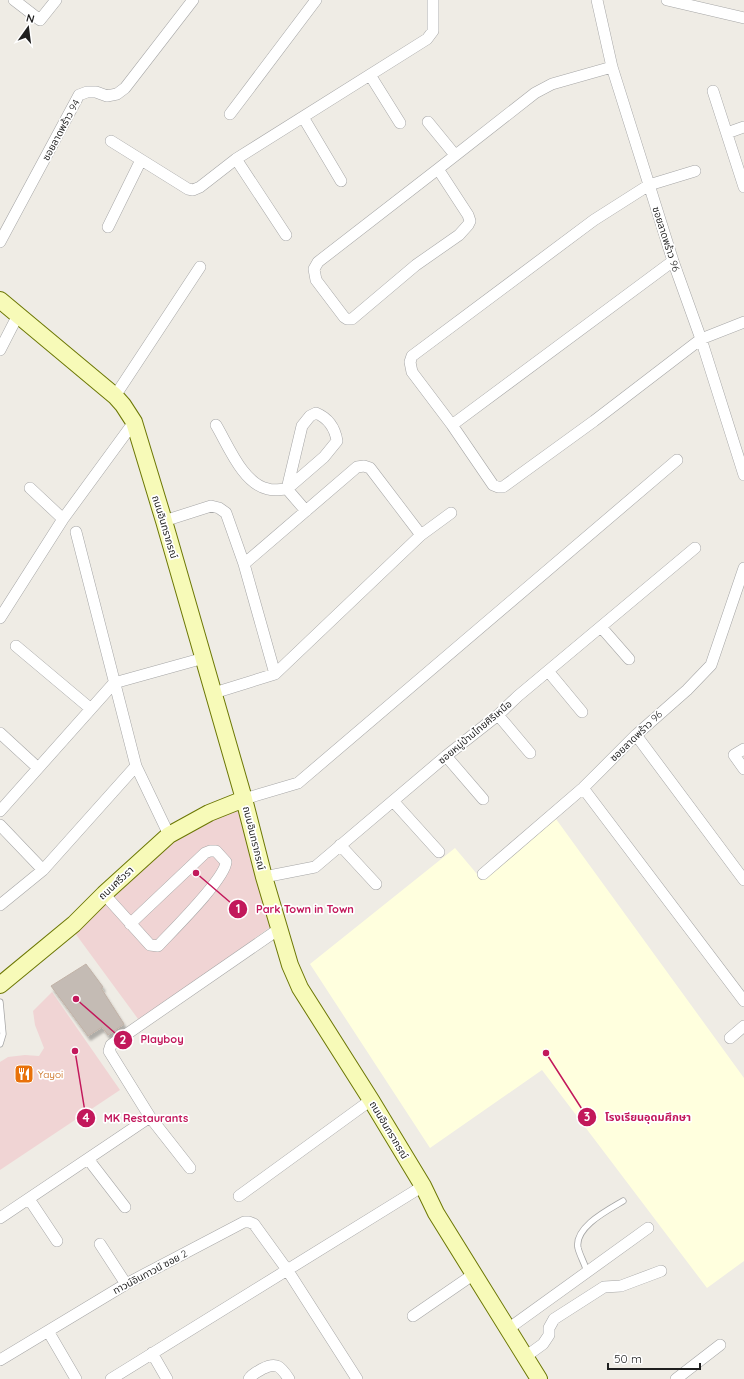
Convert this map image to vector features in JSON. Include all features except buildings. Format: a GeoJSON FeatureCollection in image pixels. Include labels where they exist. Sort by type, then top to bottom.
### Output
{"type":"FeatureCollection","features":[{"type":"Feature","properties":{"kind":"street"},"geometry":{"type":"LineString","coordinates":[[14,0],[40,20],[56,0]]}},
{"type":"Feature","properties":{"kind":"street","name":"ซอยลาดพร้าว 94"},"geometry":{"type":"LineString","coordinates":[[0,242],[79,96],[87,92],[96,92],[107,96],[117,94],[125,88],[193,0]]}},
{"type":"Feature","properties":{"kind":"street"},"geometry":{"type":"LineString","coordinates":[[230,114],[316,0]]}},
{"type":"Feature","properties":{"kind":"street"},"geometry":{"type":"LineString","coordinates":[[111,141],[188,189],[194,190],[236,159],[427,39],[433,31],[433,0]]}},
{"type":"Feature","properties":{"kind":"street","name":"ซอยลาดพร้าว 96"},"geometry":{"type":"LineString","coordinates":[[597,0],[612,67],[673,261],[701,338],[744,475]]}},
{"type":"Feature","properties":{"kind":"street"},"geometry":{"type":"LineString","coordinates":[[667,0],[744,18]]}},
{"type":"Feature","properties":{"kind":"street"},"geometry":{"type":"LineString","coordinates":[[438,169],[468,215],[470,221],[468,225],[459,235],[416,265],[352,319],[347,319],[316,280],[314,269],[318,262],[535,93],[552,84],[612,67]]}},
{"type":"Feature","properties":{"kind":"street"},"geometry":{"type":"LineString","coordinates":[[370,75],[400,123]]}},
{"type":"Feature","properties":{"kind":"street"},"geometry":{"type":"LineString","coordinates":[[713,91],[744,187]]}},
{"type":"Feature","properties":{"kind":"street"},"geometry":{"type":"LineString","coordinates":[[303,117],[341,180]]}},
{"type":"Feature","properties":{"kind":"street"},"geometry":{"type":"LineString","coordinates":[[428,122],[455,155]]}},
{"type":"Feature","properties":{"kind":"street"},"geometry":{"type":"LineString","coordinates":[[727,133],[744,127]]}},
{"type":"Feature","properties":{"kind":"street"},"geometry":{"type":"LineString","coordinates":[[236,159],[286,235]]}},
{"type":"Feature","properties":{"kind":"street"},"geometry":{"type":"LineString","coordinates":[[108,227],[141,160]]}},
{"type":"Feature","properties":{"kind":"street"},"geometry":{"type":"LineString","coordinates":[[695,171],[649,185],[594,220],[412,356],[410,362],[412,372],[452,425],[493,486],[503,487],[594,421],[701,338],[744,322]]}},
{"type":"Feature","properties":{"kind":"street"},"geometry":{"type":"LineString","coordinates":[[452,425],[673,261]]}},
{"type":"Feature","properties":{"kind":"street"},"geometry":{"type":"LineString","coordinates":[[115,396],[200,267]]}},
{"type":"Feature","properties":{"kind":"street","name":"ถนนอินทราภรณ์"},"geometry":{"type":"LineString","coordinates":[[0,300],[115,396],[134,422],[204,658],[244,798],[264,877],[290,965],[300,988],[371,1100],[423,1186],[436,1213],[539,1379]]}},
{"type":"Feature","properties":{"kind":"street"},"geometry":{"type":"LineString","coordinates":[[0,350],[18,315]]}},
{"type":"Feature","properties":{"kind":"street"},"geometry":{"type":"LineString","coordinates":[[216,425],[244,473],[255,484],[268,489],[287,489],[324,457],[337,441],[336,433],[323,416],[316,413],[310,416],[302,426],[287,489]]}},
{"type":"Feature","properties":{"kind":"street"},"geometry":{"type":"LineString","coordinates":[[0,618],[63,518],[134,422]]}},
{"type":"Feature","properties":{"kind":"street"},"geometry":{"type":"LineString","coordinates":[[244,798],[298,783],[677,460]]}},
{"type":"Feature","properties":{"kind":"street"},"geometry":{"type":"LineString","coordinates":[[244,564],[358,467],[364,466],[370,468],[421,535]]}},
{"type":"Feature","properties":{"kind":"street"},"geometry":{"type":"LineString","coordinates":[[30,488],[63,518]]}},
{"type":"Feature","properties":{"kind":"street"},"geometry":{"type":"LineString","coordinates":[[287,489],[306,511]]}},
{"type":"Feature","properties":{"kind":"street"},"geometry":{"type":"LineString","coordinates":[[164,521],[211,506],[219,508],[226,513],[244,564],[275,674]]}},
{"type":"Feature","properties":{"kind":"street"},"geometry":{"type":"LineString","coordinates":[[214,693],[275,674],[421,535],[451,512]]}},
{"type":"Feature","properties":{"kind":"street"},"geometry":{"type":"LineString","coordinates":[[76,532],[136,766],[169,835]]}},
{"type":"Feature","properties":{"kind":"street","name":"ซอยหมู่บ้านไทยศิริเหนือ"},"geometry":{"type":"LineString","coordinates":[[264,877],[314,867],[446,756],[498,715],[518,696],[695,548]]}},
{"type":"Feature","properties":{"kind":"street","name":"ซอยลาดพร้าว 96"},"geometry":{"type":"LineString","coordinates":[[483,874],[583,788],[636,735],[687,690],[711,665],[744,568]]}},
{"type":"Feature","properties":{"kind":"street"},"geometry":{"type":"LineString","coordinates":[[601,627],[629,660]]}},
{"type":"Feature","properties":{"kind":"street"},"geometry":{"type":"LineString","coordinates":[[16,646],[90,709]]}},
{"type":"Feature","properties":{"kind":"street"},"geometry":{"type":"LineString","coordinates":[[0,811],[114,683],[204,658]]}},
{"type":"Feature","properties":{"kind":"street"},"geometry":{"type":"LineString","coordinates":[[548,671],[582,712]]}},
{"type":"Feature","properties":{"kind":"street"},"geometry":{"type":"LineString","coordinates":[[498,715],[530,753]]}},
{"type":"Feature","properties":{"kind":"street"},"geometry":{"type":"LineString","coordinates":[[0,733],[38,768]]}},
{"type":"Feature","properties":{"kind":"street"},"geometry":{"type":"LineString","coordinates":[[636,735],[744,880]]}},
{"type":"Feature","properties":{"kind":"street"},"geometry":{"type":"LineString","coordinates":[[744,749],[734,755],[744,769]]}},
{"type":"Feature","properties":{"kind":"street"},"geometry":{"type":"LineString","coordinates":[[446,756],[483,799]]}},
{"type":"Feature","properties":{"kind":"street"},"geometry":{"type":"LineString","coordinates":[[0,905],[43,870],[136,766]]}},
{"type":"Feature","properties":{"kind":"street"},"geometry":{"type":"LineString","coordinates":[[583,788],[744,1001]]}},
{"type":"Feature","properties":{"kind":"street","name":"ถนนศรีวรา"},"geometry":{"type":"LineString","coordinates":[[0,984],[74,924],[104,894],[169,835],[209,813],[244,798]]}},
{"type":"Feature","properties":{"kind":"street"},"geometry":{"type":"LineString","coordinates":[[393,801],[439,852]]}},
{"type":"Feature","properties":{"kind":"street"},"geometry":{"type":"LineString","coordinates":[[0,825],[43,870]]}},
{"type":"Feature","properties":{"kind":"street"},"geometry":{"type":"LineString","coordinates":[[340,845],[376,884]]}},
{"type":"Feature","properties":{"kind":"street"},"geometry":{"type":"LineString","coordinates":[[104,894],[130,924],[150,945],[158,946],[214,885],[224,871],[226,862],[216,851],[205,853],[130,924]]}},
{"type":"Feature","properties":{"kind":"street"},"geometry":{"type":"LineString","coordinates":[[190,1168],[150,1117],[110,1051],[111,1045],[279,930]]}},
{"type":"Feature","properties":{"kind":"street"},"geometry":{"type":"LineString","coordinates":[[730,1038],[744,1026]]}},
{"type":"Feature","properties":{"kind":"street"},"geometry":{"type":"LineString","coordinates":[[239,1196],[371,1100]]}},
{"type":"Feature","properties":{"kind":"street"},"geometry":{"type":"LineString","coordinates":[[0,1218],[150,1117]]}},
{"type":"Feature","properties":{"kind":"street"},"geometry":{"type":"LineString","coordinates":[[88,1159],[125,1207]]}},
{"type":"Feature","properties":{"kind":"street"},"geometry":{"type":"LineString","coordinates":[[112,1379],[423,1186]]}},
{"type":"Feature","properties":{"kind":"street"},"geometry":{"type":"LineString","coordinates":[[29,1199],[56,1241]]}},
{"type":"Feature","properties":{"kind":"street","name":"ทาวน์อินทาวน์ ซอย 2"},"geometry":{"type":"LineString","coordinates":[[0,1359],[126,1284],[244,1222],[249,1222],[254,1224],[288,1271],[357,1379]]}},
{"type":"Feature","properties":{"kind":"street"},"geometry":{"type":"LineString","coordinates":[[508,1329],[648,1228]]}},
{"type":"Feature","properties":{"kind":"street"},"geometry":{"type":"LineString","coordinates":[[100,1244],[126,1284]]}},
{"type":"Feature","properties":{"kind":"street"},"geometry":{"type":"LineString","coordinates":[[525,1357],[543,1344],[549,1335],[549,1328],[554,1319],[604,1287],[621,1286],[661,1271]]}},
{"type":"Feature","properties":{"kind":"street"},"geometry":{"type":"LineString","coordinates":[[413,1316],[474,1274]]}},
{"type":"Feature","properties":{"kind":"street"},"geometry":{"type":"LineString","coordinates":[[48,1331],[76,1379]]}},
{"type":"Feature","properties":{"kind":"street"},"geometry":{"type":"LineString","coordinates":[[676,1379],[720,1345]]}},
{"type":"Feature","properties":{"kind":"street"},"geometry":{"type":"LineString","coordinates":[[152,1353],[167,1379]]}},
{"type":"Feature","properties":{"kind":"street"},"geometry":{"type":"LineString","coordinates":[[249,1379],[251,1376],[269,1365],[276,1365],[282,1369],[289,1379]]}},
{"type":"Feature","properties":{"kind":"lane"},"geometry":{"type":"LineString","coordinates":[[0,1002],[3,1034],[0,1044]]}},
{"type":"Feature","properties":{"kind":"lane"},"geometry":{"type":"LineString","coordinates":[[588,1272],[578,1248],[583,1230],[598,1217],[623,1201]]}},
{"type":"Feature","properties":{"kind":"shaded area"},"geometry":{"type":"Polygon","coordinates":[[[244,797],[277,922],[141,1023],[72,929],[178,823],[244,797]]]}},
{"type":"Feature","properties":{"kind":"shaded area"},"geometry":{"type":"Polygon","coordinates":[[[556,819],[744,1078],[744,1261],[707,1288],[542,1070],[430,1148],[310,964],[455,848],[482,880],[556,819]]]}},
{"type":"Feature","properties":{"kind":"shaded area"},"geometry":{"type":"Polygon","coordinates":[[[52,992],[120,1090],[0,1170],[0,1062],[8,1057],[25,1055],[39,1056],[44,1048],[35,1025],[33,1011],[52,992]]]}},
{"type":"Feature","properties":{"kind":"place","name":"Park Town in Town"},"geometry":{"type":"Point","coordinates":[196,873]}},
{"type":"Feature","properties":{"kind":"place","name":"Playboy"},"geometry":{"type":"Point","coordinates":[76,999]}},
{"type":"Feature","properties":{"kind":"place","name":"MK Restaurants"},"geometry":{"type":"Point","coordinates":[75,1051]}},
{"type":"Feature","properties":{"kind":"place","name":"โรงเรียนอุดมศึกษา"},"geometry":{"type":"Point","coordinates":[546,1053]}},
{"type":"Feature","properties":{"kind":"place","name":"Yayoi"},"geometry":{"type":"Point","coordinates":[24,1074]}}]}
